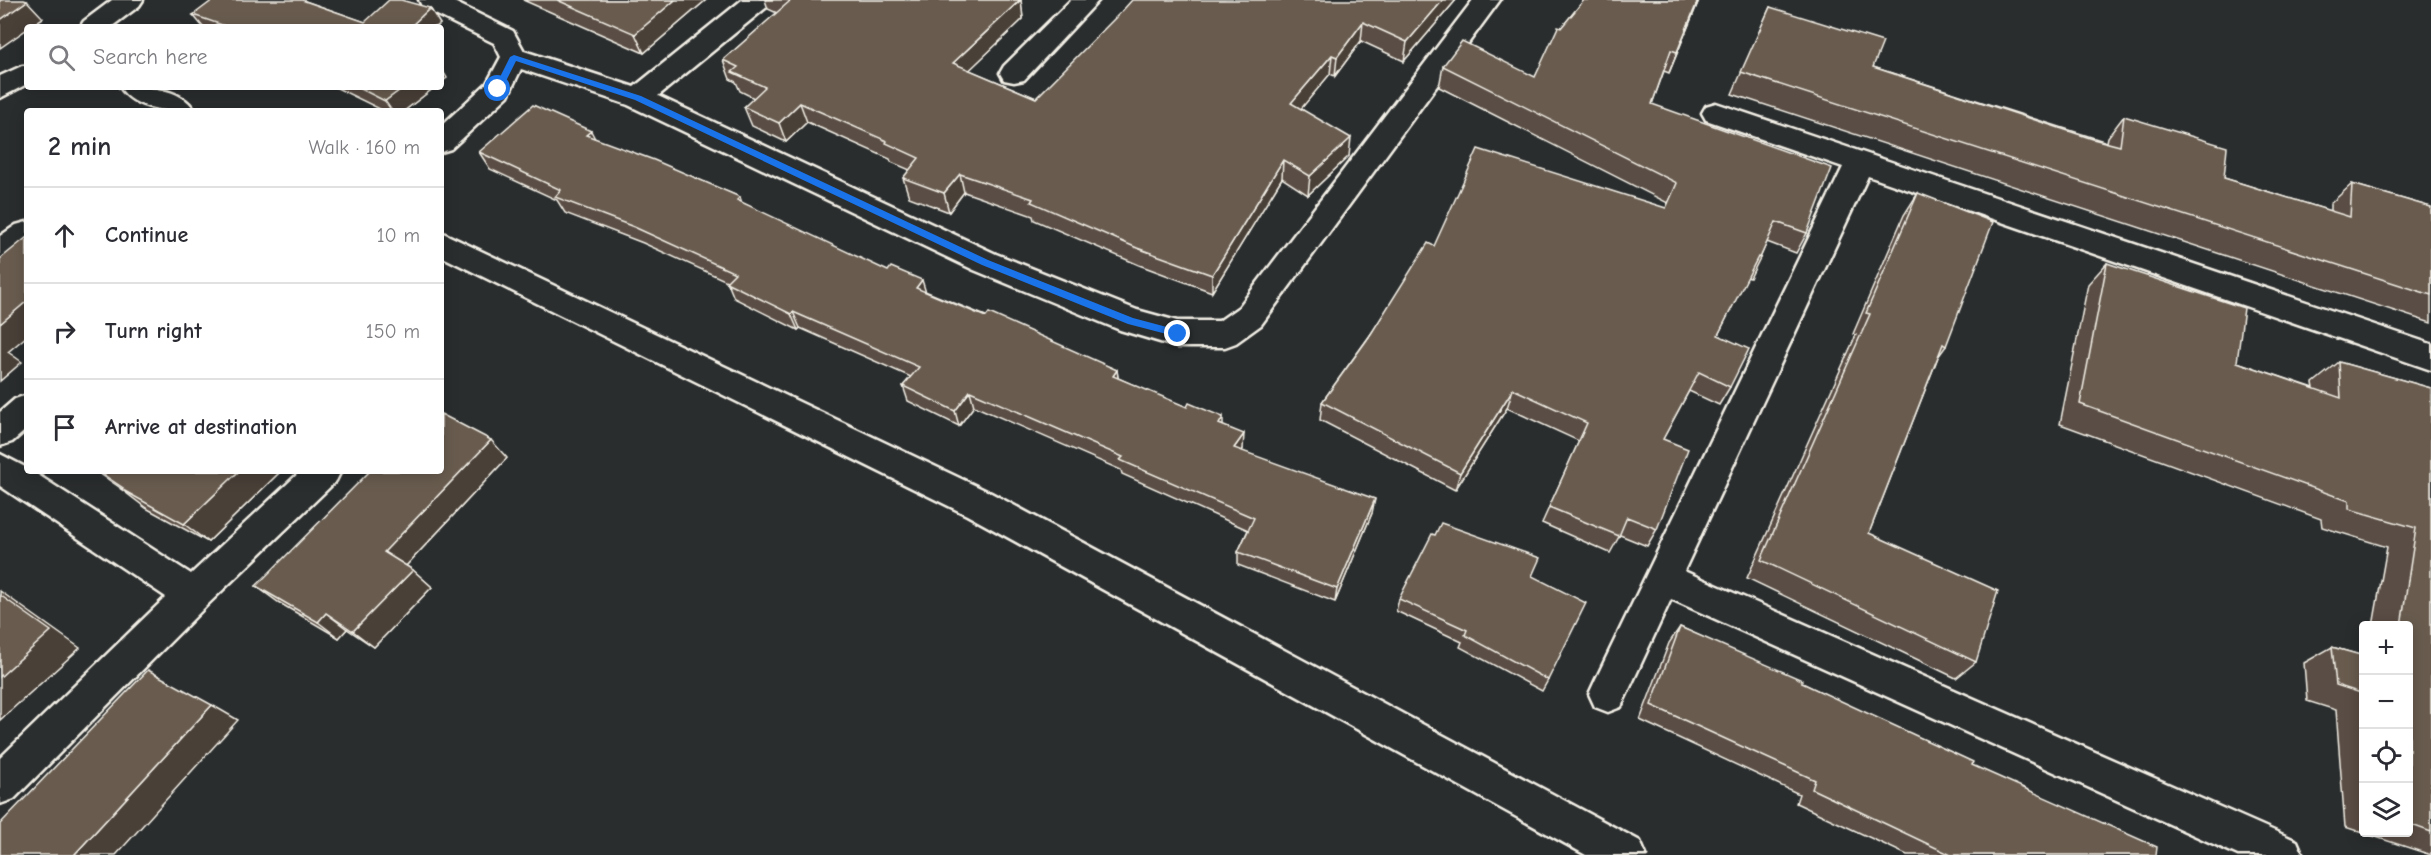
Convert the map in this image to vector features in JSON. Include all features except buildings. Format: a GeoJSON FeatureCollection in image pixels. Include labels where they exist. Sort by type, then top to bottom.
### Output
{"type":"FeatureCollection","features":[{"type":"Feature","properties":{"kind":"street"},"geometry":{"type":"LineString","coordinates":[[97,24],[130,0]]}},
{"type":"Feature","properties":{"kind":"street"},"geometry":{"type":"LineString","coordinates":[[432,0],[504,37],[514,57],[638,98],[985,262],[1121,317],[1178,334],[1225,334],[1250,316],[1487,0]]}},
{"type":"Feature","properties":{"kind":"street"},"geometry":{"type":"LineString","coordinates":[[638,98],[759,0]]}},
{"type":"Feature","properties":{"kind":"street"},"geometry":{"type":"LineString","coordinates":[[1014,73],[1086,0]]}},
{"type":"Feature","properties":{"kind":"street"},"geometry":{"type":"LineString","coordinates":[[444,139],[498,89],[514,57]]}},
{"type":"Feature","properties":{"kind":"street"},"geometry":{"type":"LineString","coordinates":[[140,90],[175,108]]}},
{"type":"Feature","properties":{"kind":"street"},"geometry":{"type":"LineString","coordinates":[[1716,113],[2431,357]]}},
{"type":"Feature","properties":{"kind":"street"},"geometry":{"type":"LineString","coordinates":[[1608,694],[1860,162]]}},
{"type":"Feature","properties":{"kind":"street"},"geometry":{"type":"LineString","coordinates":[[0,252],[24,235]]}},
{"type":"Feature","properties":{"kind":"street"},"geometry":{"type":"LineString","coordinates":[[444,244],[979,504],[1626,855]]}},
{"type":"Feature","properties":{"kind":"street"},"geometry":{"type":"LineString","coordinates":[[0,432],[24,412]]}},
{"type":"Feature","properties":{"kind":"street"},"geometry":{"type":"LineString","coordinates":[[0,468],[193,595]]}},
{"type":"Feature","properties":{"kind":"street"},"geometry":{"type":"LineString","coordinates":[[0,786],[193,595],[321,474]]}},
{"type":"Feature","properties":{"kind":"street"},"geometry":{"type":"LineString","coordinates":[[1663,578],[2283,855]]}},
{"type":"Feature","properties":{"kind":"route"},"geometry":{"type":"LineString","coordinates":[[498,89],[514,57],[638,98],[985,262],[1131,321],[1178,334]]}}]}
